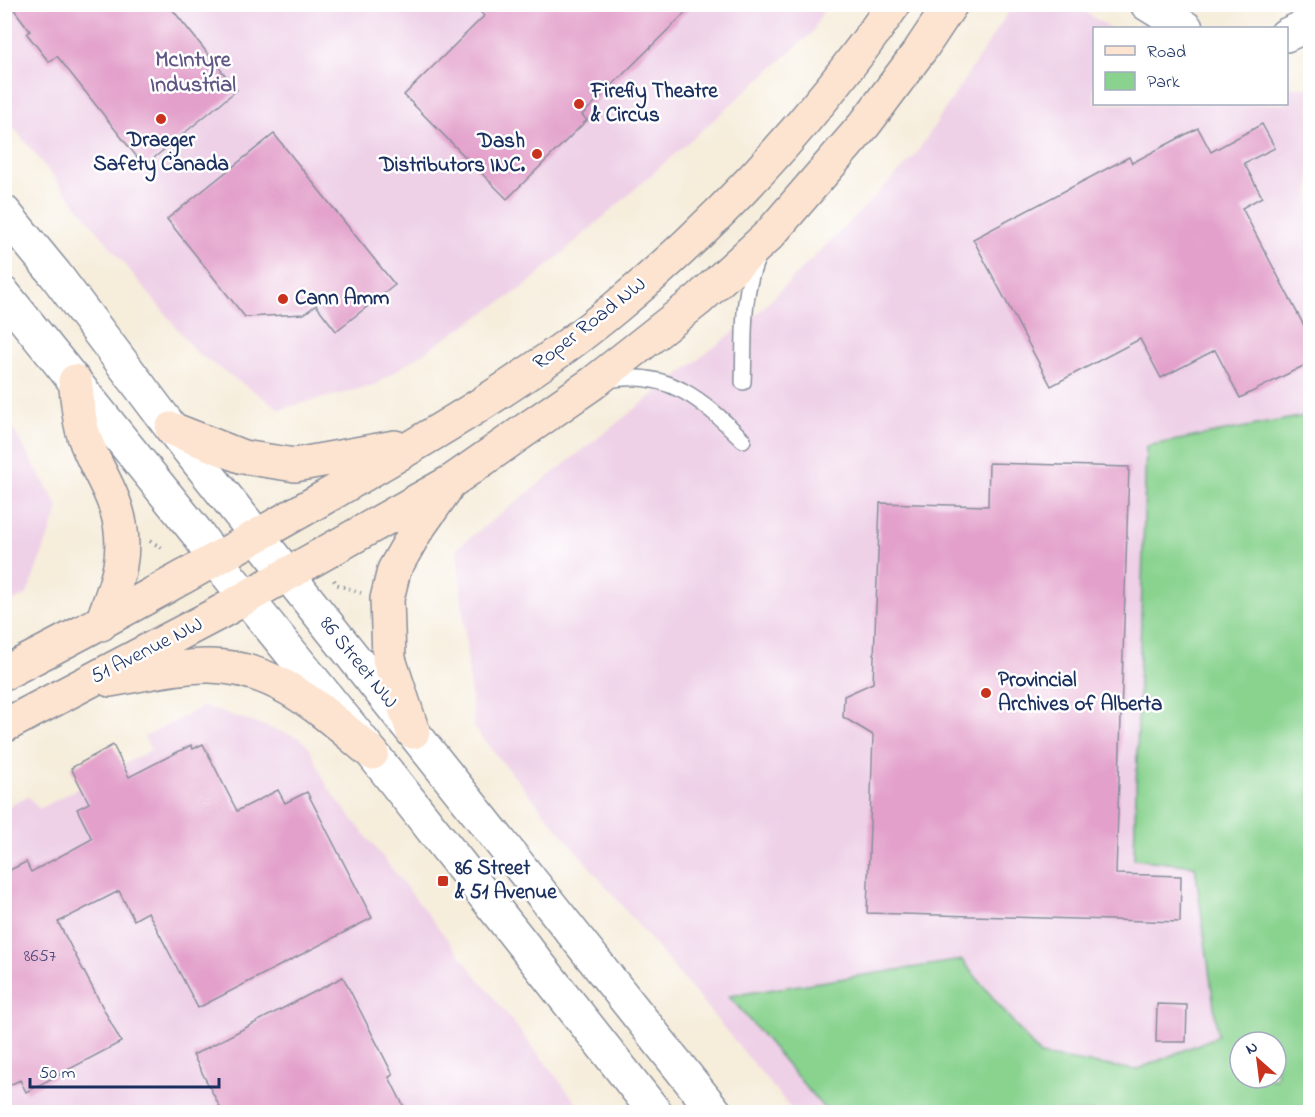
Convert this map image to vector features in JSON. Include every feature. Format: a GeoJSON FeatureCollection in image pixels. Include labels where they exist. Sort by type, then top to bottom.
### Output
{"type":"FeatureCollection","features":[{"type":"Feature","properties":{"kind":"main road","name":"Roper Road NW"},"geometry":{"type":"LineString","coordinates":[[215,559],[418,443],[555,354],[613,309],[702,231],[790,139],[832,89],[894,4]]}},
{"type":"Feature","properties":{"kind":"main road"},"geometry":{"type":"LineString","coordinates":[[288,574],[452,481],[593,383],[698,300],[769,235],[865,124],[921,49],[951,4]]}},
{"type":"Feature","properties":{"kind":"main road"},"geometry":{"type":"LineString","coordinates":[[75,381],[84,435],[116,508],[123,539],[117,582],[100,624]]}},
{"type":"Feature","properties":{"kind":"main road"},"geometry":{"type":"LineString","coordinates":[[172,429],[243,457],[295,465],[418,443]]}},
{"type":"Feature","properties":{"kind":"main road"},"geometry":{"type":"LineString","coordinates":[[413,732],[389,659],[387,599],[394,570],[416,531],[452,481]]}},
{"type":"Feature","properties":{"kind":"main road"},"geometry":{"type":"LineString","coordinates":[[4,673],[100,624],[215,559]]}},
{"type":"Feature","properties":{"kind":"main road","name":"51 Avenue NW"},"geometry":{"type":"LineString","coordinates":[[4,726],[218,614],[288,574]]}},
{"type":"Feature","properties":{"kind":"main road"},"geometry":{"type":"LineString","coordinates":[[79,686],[208,666],[257,673],[281,684],[316,706],[372,753]]}},
{"type":"Feature","properties":{"kind":"street"},"geometry":{"type":"LineString","coordinates":[[1147,4],[1184,27]]}},
{"type":"Feature","properties":{"kind":"street"},"geometry":{"type":"LineString","coordinates":[[1288,35],[1311,24]]}},
{"type":"Feature","properties":{"kind":"street","name":"86 Street NW"},"geometry":{"type":"LineString","coordinates":[[4,212],[55,274],[172,429],[715,1113]]}},
{"type":"Feature","properties":{"kind":"street"},"geometry":{"type":"LineString","coordinates":[[4,294],[372,753],[655,1113]]}},
{"type":"Feature","properties":{"kind":"lane"},"geometry":{"type":"LineString","coordinates":[[744,382],[747,289],[754,265],[769,235]]}},
{"type":"Feature","properties":{"kind":"lane"},"geometry":{"type":"LineString","coordinates":[[593,383],[636,376],[670,385],[687,393],[707,407],[743,440]]}},
{"type":"Feature","properties":{"kind":"path"},"geometry":{"type":"LineString","coordinates":[[333,578],[336,584],[364,594]]}},
{"type":"Feature","properties":{"kind":"shaded area"},"geometry":{"type":"Polygon","coordinates":[[[4,5],[826,5],[812,33],[524,287],[374,385],[280,409],[197,353],[5,117],[4,5]]]}},
{"type":"Feature","properties":{"kind":"shaded area"},"geometry":{"type":"Polygon","coordinates":[[[1013,5],[1074,5],[1108,27],[1093,27],[1093,105],[1288,105],[1288,87],[1310,87],[1310,1112],[794,1112],[474,728],[457,548],[758,313],[914,157],[1013,5]]]}},
{"type":"Feature","properties":{"kind":"shaded area"},"geometry":{"type":"Polygon","coordinates":[[[5,415],[59,508],[27,594],[5,606],[5,415]]]}},
{"type":"Feature","properties":{"kind":"shaded area"},"geometry":{"type":"Polygon","coordinates":[[[204,706],[300,738],[309,747],[328,788],[584,1112],[5,1112],[4,809],[28,796],[39,809],[151,750],[144,737],[204,706]]]}},
{"type":"Feature","properties":{"kind":"green space"},"geometry":{"type":"Polygon","coordinates":[[[1310,412],[1310,1106],[1301,1112],[827,1112],[729,996],[962,960],[1040,1055],[1136,1070],[1218,1036],[1195,866],[1134,859],[1146,446],[1304,416],[1310,412]]]}},
{"type":"Feature","properties":{"kind":"building"},"geometry":{"type":"Polygon","coordinates":[[[10,4],[168,4],[237,90],[144,166],[57,56],[49,62],[27,34],[30,31],[10,4]]]}},
{"type":"Feature","properties":{"kind":"building"},"geometry":{"type":"Polygon","coordinates":[[[473,4],[694,4],[582,115],[587,120],[507,199],[404,95],[484,16],[473,4]]]}},
{"type":"Feature","properties":{"kind":"building"},"geometry":{"type":"Polygon","coordinates":[[[1262,124],[1275,148],[1244,163],[1262,197],[1242,208],[1311,339],[1311,362],[1240,398],[1215,350],[1161,378],[1140,339],[1051,386],[973,239],[1129,157],[1132,163],[1198,128],[1211,152],[1262,124]]]}},
{"type":"Feature","properties":{"kind":"building"},"geometry":{"type":"Polygon","coordinates":[[[274,134],[395,285],[336,331],[316,305],[304,314],[245,317],[167,219],[274,134]]]}},
{"type":"Feature","properties":{"kind":"building","name":"Provincial Archives of Alberta"},"geometry":{"type":"Polygon","coordinates":[[[989,463],[1129,467],[1116,874],[1181,876],[1180,922],[867,913],[873,735],[843,717],[844,696],[873,683],[880,503],[988,506],[989,463]]]}},
{"type":"Feature","properties":{"kind":"building"},"geometry":{"type":"Polygon","coordinates":[[[203,744],[237,811],[278,790],[285,803],[307,792],[372,918],[198,1008],[148,912],[134,920],[119,891],[58,922],[121,1042],[26,1092],[20,1080],[4,1088],[4,873],[26,862],[31,872],[92,839],[77,809],[89,803],[71,768],[113,745],[129,777],[191,745],[193,749],[203,744]]]}},
{"type":"Feature","properties":{"kind":"building"},"geometry":{"type":"Polygon","coordinates":[[[343,977],[393,1075],[389,1077],[407,1113],[223,1113],[193,1055],[343,977]]]}},
{"type":"Feature","properties":{"kind":"building"},"geometry":{"type":"Polygon","coordinates":[[[1157,1004],[1187,1005],[1186,1042],[1156,1042],[1157,1004]]]}},
{"type":"Feature","properties":{"kind":"place","name":"Firefly Theatre & Circus"},"geometry":{"type":"Point","coordinates":[579,104]}},
{"type":"Feature","properties":{"kind":"place","name":"Draeger Safety Canada"},"geometry":{"type":"Point","coordinates":[161,119]}},
{"type":"Feature","properties":{"kind":"place","name":"Dash Distributors INC."},"geometry":{"type":"Point","coordinates":[537,154]}},
{"type":"Feature","properties":{"kind":"place","name":"Cann Amm"},"geometry":{"type":"Point","coordinates":[283,299]}},
{"type":"Feature","properties":{"kind":"place","name":"Provincial Archives of Alberta"},"geometry":{"type":"Point","coordinates":[986,693]}},
{"type":"Feature","properties":{"kind":"place","name":"86 Street & 51 Avenue"},"geometry":{"type":"Point","coordinates":[443,881]}},
{"type":"Feature","properties":{"kind":"district","name":"McIntyre Industrial"},"geometry":{"type":"Point","coordinates":[193,74]}}]}
